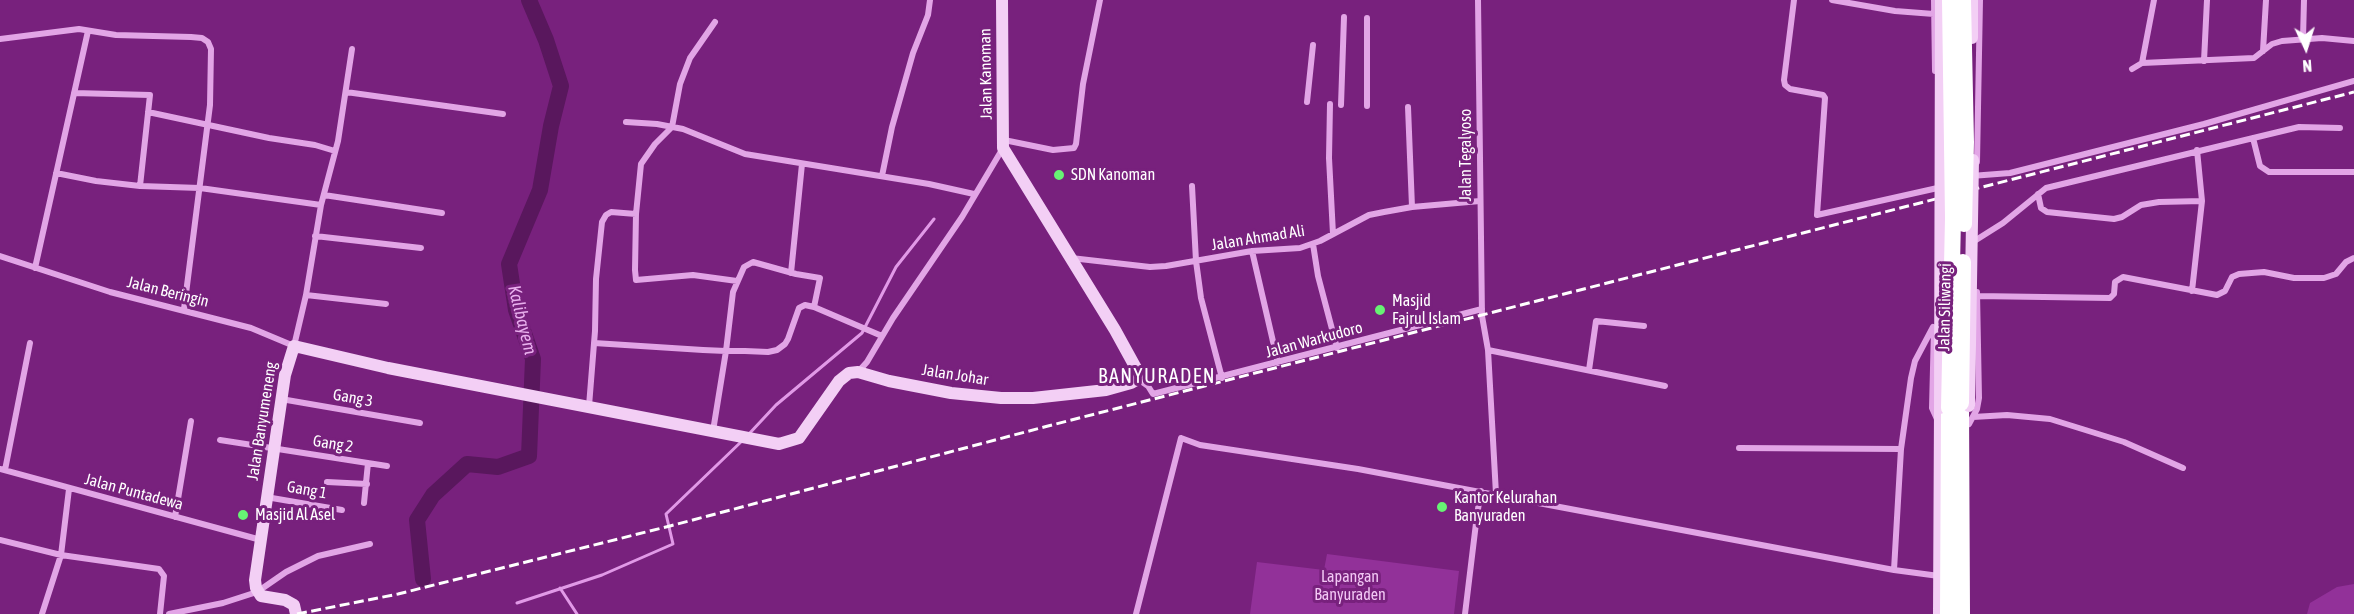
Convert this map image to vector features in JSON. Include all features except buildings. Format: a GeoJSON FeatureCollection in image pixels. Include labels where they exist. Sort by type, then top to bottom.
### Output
{"type":"FeatureCollection","features":[{"type":"Feature","properties":{"kind":"highway","name":"Jalan Siliwangi"},"geometry":{"type":"LineString","coordinates":[[1950,0],[1953,218],[1960,411],[1962,614]]}},
{"type":"Feature","properties":{"kind":"highway","name":"Jalan Siliwangi"},"geometry":{"type":"LineString","coordinates":[[1948,614],[1960,411],[1966,142],[1963,0]]}},
{"type":"Feature","properties":{"kind":"street"},"geometry":{"type":"LineString","coordinates":[[882,176],[892,128],[913,53],[928,15],[930,0]]}},
{"type":"Feature","properties":{"kind":"street","name":"Jalan Kanoman"},"geometry":{"type":"LineString","coordinates":[[1002,0],[1004,144]]}},
{"type":"Feature","properties":{"kind":"street"},"geometry":{"type":"LineString","coordinates":[[1004,144],[1053,150],[1074,148],[1077,144],[1083,84],[1100,0]]}},
{"type":"Feature","properties":{"kind":"street","name":"Jalan Tegalyoso"},"geometry":{"type":"LineString","coordinates":[[1478,0],[1482,309],[1488,350],[1496,494]]}},
{"type":"Feature","properties":{"kind":"street"},"geometry":{"type":"LineString","coordinates":[[1794,0],[1785,85],[1823,95],[1825,98],[1817,215],[1938,188],[1977,174],[2010,173],[2204,124],[2354,81]]}},
{"type":"Feature","properties":{"kind":"street"},"geometry":{"type":"LineString","coordinates":[[1832,0],[1856,2],[1895,11],[1934,14]]}},
{"type":"Feature","properties":{"kind":"street"},"geometry":{"type":"LineString","coordinates":[[1934,0],[1938,188]]}},
{"type":"Feature","properties":{"kind":"street"},"geometry":{"type":"LineString","coordinates":[[1941,0],[1969,614]]}},
{"type":"Feature","properties":{"kind":"street"},"geometry":{"type":"LineString","coordinates":[[1960,411],[1974,213],[1972,0]]}},
{"type":"Feature","properties":{"kind":"street"},"geometry":{"type":"LineString","coordinates":[[1977,174],[1980,0]]}},
{"type":"Feature","properties":{"kind":"street"},"geometry":{"type":"LineString","coordinates":[[2142,63],[2154,0]]}},
{"type":"Feature","properties":{"kind":"street"},"geometry":{"type":"LineString","coordinates":[[2204,61],[2207,0]]}},
{"type":"Feature","properties":{"kind":"street"},"geometry":{"type":"LineString","coordinates":[[2263,51],[2266,0]]}},
{"type":"Feature","properties":{"kind":"street"},"geometry":{"type":"LineString","coordinates":[[2303,39],[2304,0]]}},
{"type":"Feature","properties":{"kind":"street"},"geometry":{"type":"LineString","coordinates":[[1341,105],[1344,17]]}},
{"type":"Feature","properties":{"kind":"street"},"geometry":{"type":"LineString","coordinates":[[1367,18],[1367,106]]}},
{"type":"Feature","properties":{"kind":"street"},"geometry":{"type":"LineString","coordinates":[[715,22],[690,58],[680,84],[672,127],[655,144],[642,164],[636,214],[636,280],[693,275],[737,280]]}},
{"type":"Feature","properties":{"kind":"street"},"geometry":{"type":"LineString","coordinates":[[0,39],[63,30],[205,39],[210,49],[210,105],[184,309]]}},
{"type":"Feature","properties":{"kind":"street"},"geometry":{"type":"LineString","coordinates":[[35,268],[88,31]]}},
{"type":"Feature","properties":{"kind":"street"},"geometry":{"type":"LineString","coordinates":[[2132,69],[2142,63],[2254,58],[2276,42],[2303,39],[2354,41]]}},
{"type":"Feature","properties":{"kind":"street"},"geometry":{"type":"LineString","coordinates":[[1307,102],[1313,45]]}},
{"type":"Feature","properties":{"kind":"street"},"geometry":{"type":"LineString","coordinates":[[294,346],[306,295],[321,205],[335,152],[352,49]]}},
{"type":"Feature","properties":{"kind":"street"},"geometry":{"type":"LineString","coordinates":[[346,92],[502,114]]}},
{"type":"Feature","properties":{"kind":"street"},"geometry":{"type":"LineString","coordinates":[[74,93],[150,94],[140,186]]}},
{"type":"Feature","properties":{"kind":"street"},"geometry":{"type":"LineString","coordinates":[[1330,104],[1329,158],[1333,234]]}},
{"type":"Feature","properties":{"kind":"street"},"geometry":{"type":"LineString","coordinates":[[1408,107],[1412,207]]}},
{"type":"Feature","properties":{"kind":"street"},"geometry":{"type":"LineString","coordinates":[[148,112],[207,126],[308,143],[335,152]]}},
{"type":"Feature","properties":{"kind":"street"},"geometry":{"type":"LineString","coordinates":[[626,122],[683,129],[745,154],[882,176],[974,194]]}},
{"type":"Feature","properties":{"kind":"street"},"geometry":{"type":"LineString","coordinates":[[1976,240],[2046,188],[2198,150],[2299,128],[2340,128]]}},
{"type":"Feature","properties":{"kind":"street"},"geometry":{"type":"LineString","coordinates":[[2253,138],[2260,166],[2269,172],[2354,172]]}},
{"type":"Feature","properties":{"kind":"street"},"geometry":{"type":"LineString","coordinates":[[636,214],[611,212],[606,214],[602,222],[596,279],[589,408],[775,443],[796,440],[839,381],[849,373],[858,372],[867,362],[962,216],[1004,144]]}},
{"type":"Feature","properties":{"kind":"street"},"geometry":{"type":"LineString","coordinates":[[1004,144],[1115,330],[1137,370],[1138,379]]}},
{"type":"Feature","properties":{"kind":"street"},"geometry":{"type":"LineString","coordinates":[[2192,291],[2202,201],[2198,150]]}},
{"type":"Feature","properties":{"kind":"street"},"geometry":{"type":"LineString","coordinates":[[791,273],[802,164]]}},
{"type":"Feature","properties":{"kind":"street"},"geometry":{"type":"LineString","coordinates":[[56,173],[96,181],[140,186],[200,188],[321,205]]}},
{"type":"Feature","properties":{"kind":"street"},"geometry":{"type":"LineString","coordinates":[[1192,186],[1196,261],[1206,324],[1222,378]]}},
{"type":"Feature","properties":{"kind":"street"},"geometry":{"type":"LineString","coordinates":[[2038,194],[2041,208],[2047,212],[2114,219],[2122,218],[2141,205],[2159,202],[2202,201]]}},
{"type":"Feature","properties":{"kind":"street"},"geometry":{"type":"LineString","coordinates":[[324,195],[442,213]]}},
{"type":"Feature","properties":{"kind":"street","name":"Jalan Ahmad Ali"},"geometry":{"type":"LineString","coordinates":[[1071,258],[1150,267],[1252,251],[1300,248],[1313,244],[1369,215],[1412,207],[1480,201]]}},
{"type":"Feature","properties":{"kind":"street"},"geometry":{"type":"LineString","coordinates":[[1939,614],[1941,424],[1932,408],[1934,326],[1938,240],[1943,233],[1956,229],[1971,232],[1976,240],[1978,398],[1941,424]]}},
{"type":"Feature","properties":{"kind":"street"},"geometry":{"type":"LineString","coordinates":[[315,236],[421,248]]}},
{"type":"Feature","properties":{"kind":"street"},"geometry":{"type":"LineString","coordinates":[[1313,244],[1318,276],[1337,348]]}},
{"type":"Feature","properties":{"kind":"street"},"geometry":{"type":"LineString","coordinates":[[1252,251],[1278,363]]}},
{"type":"Feature","properties":{"kind":"street","name":"Jalan Beringin"},"geometry":{"type":"LineString","coordinates":[[0,256],[110,292],[184,309],[251,328],[294,346]]}},
{"type":"Feature","properties":{"kind":"street"},"geometry":{"type":"LineString","coordinates":[[1977,296],[2110,298],[2114,294],[2115,282],[2123,277],[2217,295],[2222,293],[2232,277],[2239,274],[2264,272],[2294,278],[2324,278],[2336,274],[2346,262],[2354,258]]}},
{"type":"Feature","properties":{"kind":"street"},"geometry":{"type":"LineString","coordinates":[[713,431],[726,351],[728,321],[737,280],[744,267],[751,262],[820,278],[814,307]]}},
{"type":"Feature","properties":{"kind":"street"},"geometry":{"type":"LineString","coordinates":[[306,295],[386,304]]}},
{"type":"Feature","properties":{"kind":"street"},"geometry":{"type":"LineString","coordinates":[[594,343],[768,352],[781,348],[789,339],[799,308],[805,305],[882,336]]}},
{"type":"Feature","properties":{"kind":"street","name":"Jalan Warkudoro"},"geometry":{"type":"LineString","coordinates":[[1138,379],[1148,386],[1153,394],[1482,309]]}},
{"type":"Feature","properties":{"kind":"street"},"geometry":{"type":"LineString","coordinates":[[1589,370],[1596,321],[1644,326]]}},
{"type":"Feature","properties":{"kind":"street"},"geometry":{"type":"LineString","coordinates":[[1894,570],[1902,448],[1915,361],[1934,326]]}},
{"type":"Feature","properties":{"kind":"street"},"geometry":{"type":"LineString","coordinates":[[3,469],[30,343]]}},
{"type":"Feature","properties":{"kind":"street","name":"Jalan Banyumeneng"},"geometry":{"type":"LineString","coordinates":[[257,592],[255,580],[266,497],[287,366],[294,346],[388,368],[589,408]]}},
{"type":"Feature","properties":{"kind":"street"},"geometry":{"type":"LineString","coordinates":[[1488,350],[1665,386]]}},
{"type":"Feature","properties":{"kind":"street","name":"Jalan Johar"},"geometry":{"type":"LineString","coordinates":[[858,372],[889,381],[951,393],[1001,398],[1033,398],[1106,390],[1138,379]]}},
{"type":"Feature","properties":{"kind":"street","name":"Gang 3"},"geometry":{"type":"LineString","coordinates":[[281,399],[420,423]]}},
{"type":"Feature","properties":{"kind":"street"},"geometry":{"type":"LineString","coordinates":[[1960,411],[2050,419],[2124,441],[2183,468]]}},
{"type":"Feature","properties":{"kind":"street"},"geometry":{"type":"LineString","coordinates":[[175,517],[191,422]]}},
{"type":"Feature","properties":{"kind":"street"},"geometry":{"type":"LineString","coordinates":[[1136,614],[1181,438],[1200,445],[1343,465],[1894,570],[1939,576]]}},
{"type":"Feature","properties":{"kind":"street","name":"Gang 2"},"geometry":{"type":"LineString","coordinates":[[220,440],[387,465]]}},
{"type":"Feature","properties":{"kind":"street"},"geometry":{"type":"LineString","coordinates":[[1739,448],[1902,448]]}},
{"type":"Feature","properties":{"kind":"street"},"geometry":{"type":"LineString","coordinates":[[364,502],[368,463]]}},
{"type":"Feature","properties":{"kind":"street","name":"Jalan Puntadewa"},"geometry":{"type":"LineString","coordinates":[[3,469],[261,540]]}},
{"type":"Feature","properties":{"kind":"street"},"geometry":{"type":"LineString","coordinates":[[327,482],[367,484]]}},
{"type":"Feature","properties":{"kind":"street"},"geometry":{"type":"LineString","coordinates":[[42,614],[61,555],[69,489]]}},
{"type":"Feature","properties":{"kind":"street"},"geometry":{"type":"LineString","coordinates":[[1465,614],[1481,491]]}},
{"type":"Feature","properties":{"kind":"street","name":"Gang 1"},"geometry":{"type":"LineString","coordinates":[[266,497],[342,510]]}},
{"type":"Feature","properties":{"kind":"street"},"geometry":{"type":"LineString","coordinates":[[0,540],[61,555],[161,570],[164,576],[160,614]]}},
{"type":"Feature","properties":{"kind":"street"},"geometry":{"type":"LineString","coordinates":[[169,614],[224,603],[257,592],[286,572],[318,556],[370,544]]}},
{"type":"Feature","properties":{"kind":"street"},"geometry":{"type":"LineString","coordinates":[[257,592],[265,598],[285,600],[294,605],[296,614]]}},
{"type":"Feature","properties":{"kind":"green space","name":"Lapangan Banyuraden"},"geometry":{"type":"Polygon","coordinates":[[[1327,554],[1459,571],[1454,614],[1250,614],[1257,562],[1324,570],[1327,554]]]}},
{"type":"Feature","properties":{"kind":"green space"},"geometry":{"type":"Polygon","coordinates":[[[2354,584],[2354,614],[2307,614],[2310,603],[2337,587],[2354,584]]]}},
{"type":"Feature","properties":{"kind":"waterway","name":"Kalibayem"},"geometry":{"type":"LineString","coordinates":[[423,579],[417,520],[433,495],[467,464],[498,467],[529,456],[533,359],[516,310],[509,264],[540,190],[551,126],[561,86],[546,40],[529,0]]}},
{"type":"Feature","properties":{"kind":"waterway"},"geometry":{"type":"LineString","coordinates":[[748,435],[776,405],[862,333],[896,267],[934,219]]}},
{"type":"Feature","properties":{"kind":"waterway"},"geometry":{"type":"LineString","coordinates":[[517,603],[602,575],[673,544],[666,514],[743,440]]}},
{"type":"Feature","properties":{"kind":"waterway"},"geometry":{"type":"LineString","coordinates":[[560,588],[577,614]]}},
{"type":"Feature","properties":{"kind":"railway"},"geometry":{"type":"LineString","coordinates":[[297,614],[398,594],[670,526],[1048,426],[2354,92]]}},
{"type":"Feature","properties":{"kind":"place","name":"SDN Kanoman"},"geometry":{"type":"Point","coordinates":[1059,175]}},
{"type":"Feature","properties":{"kind":"place","name":"Masjid Fajrul Islam"},"geometry":{"type":"Point","coordinates":[1380,310]}},
{"type":"Feature","properties":{"kind":"place","name":"Kantor Kelurahan Banyuraden"},"geometry":{"type":"Point","coordinates":[1442,507]}},
{"type":"Feature","properties":{"kind":"place","name":"Masjid Al Asel"},"geometry":{"type":"Point","coordinates":[243,515]}},
{"type":"Feature","properties":{"kind":"district","name":"BANYURADEN"},"geometry":{"type":"Point","coordinates":[1157,377]}}]}
